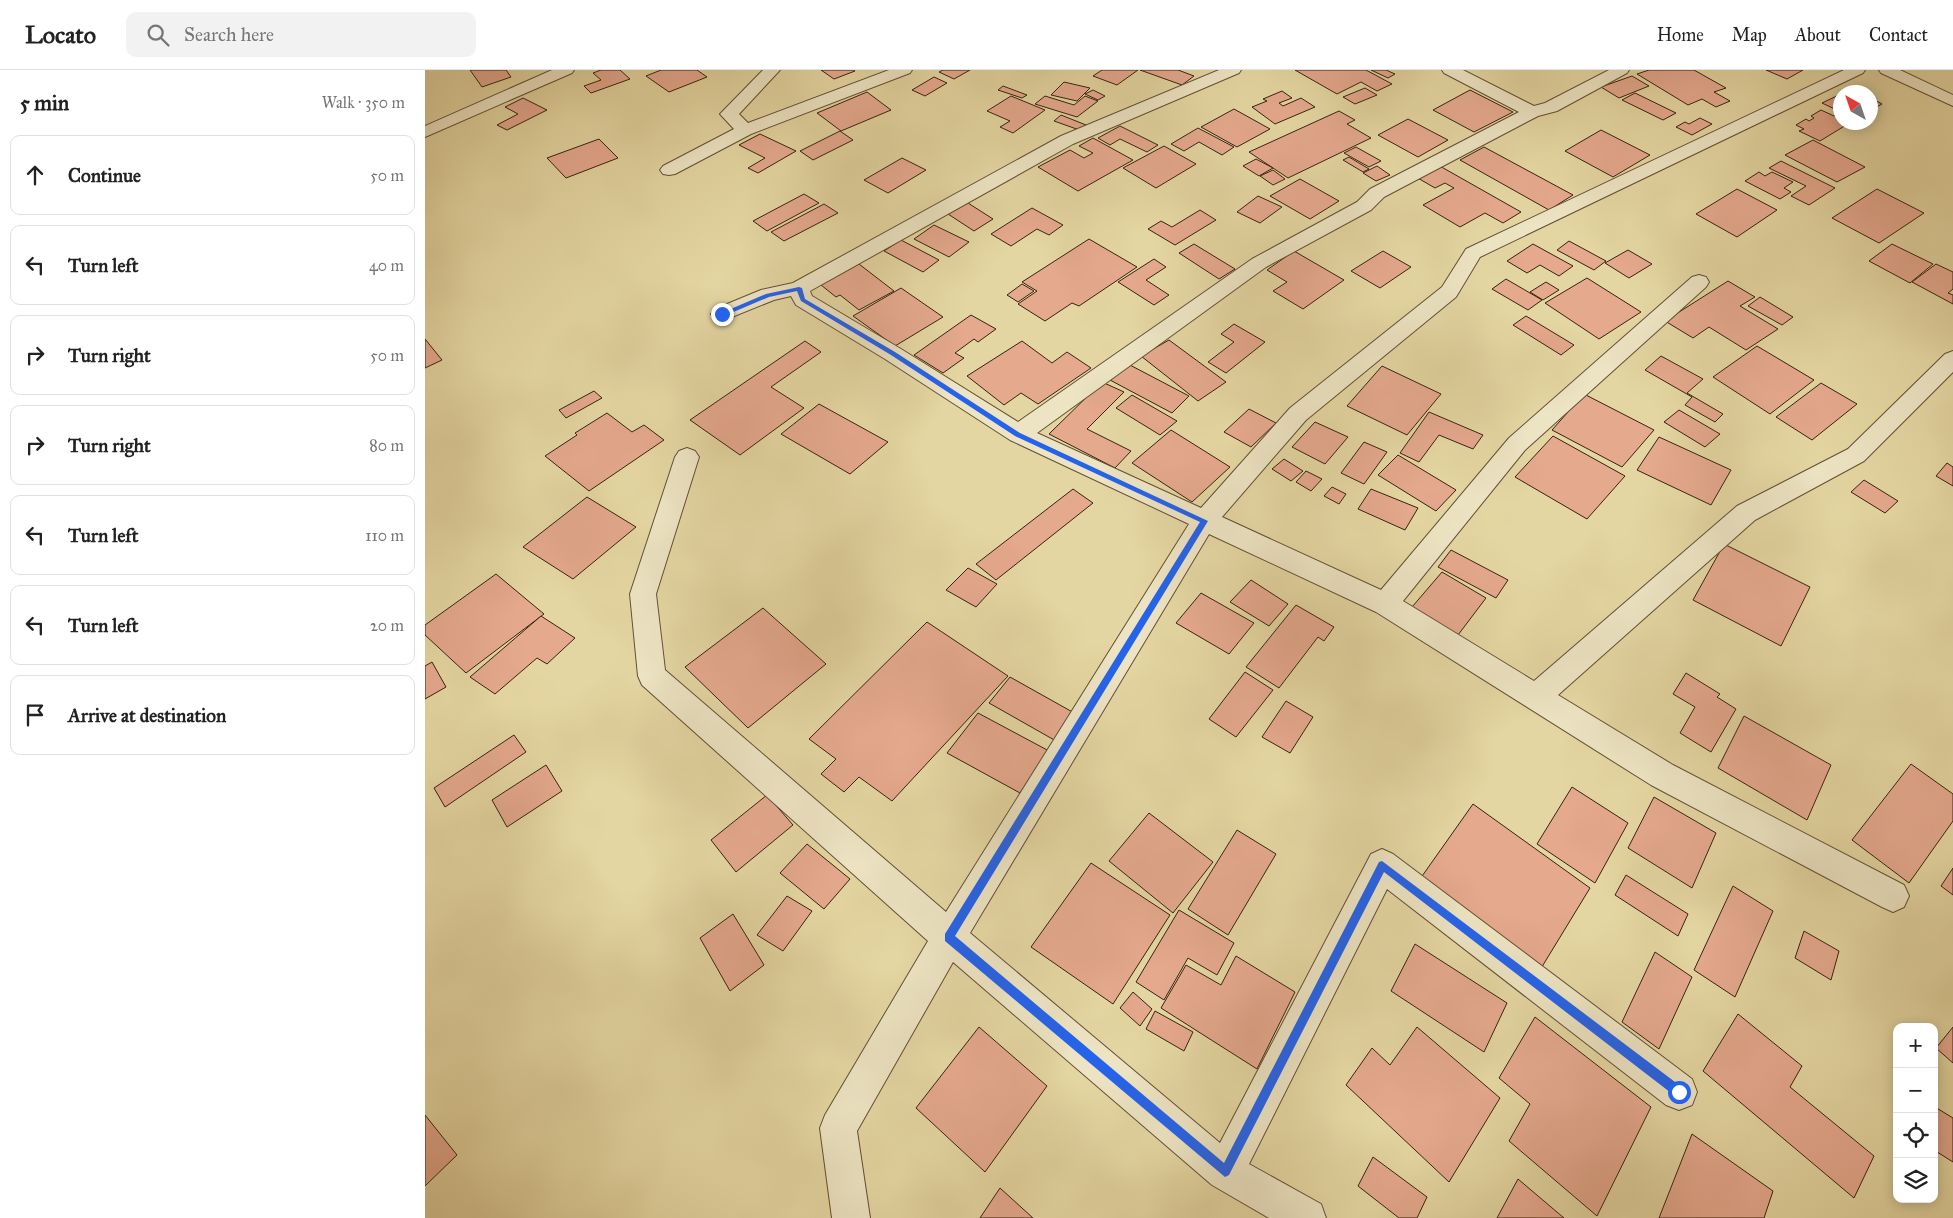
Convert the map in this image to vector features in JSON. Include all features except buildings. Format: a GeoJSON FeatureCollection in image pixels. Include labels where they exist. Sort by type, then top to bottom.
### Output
{"type":"FeatureCollection","features":[{"type":"Feature","properties":{"kind":"street"},"geometry":{"type":"LineString","coordinates":[[425,132],[566,70]]}},
{"type":"Feature","properties":{"kind":"street"},"geometry":{"type":"LineString","coordinates":[[745,130],[729,114],[772,70]]}},
{"type":"Feature","properties":{"kind":"street"},"geometry":{"type":"LineString","coordinates":[[669,170],[745,130],[904,70]]}},
{"type":"Feature","properties":{"kind":"street"},"geometry":{"type":"LineString","coordinates":[[722,314],[768,295],[799,288],[1067,140],[1233,70]]}},
{"type":"Feature","properties":{"kind":"street"},"geometry":{"type":"LineString","coordinates":[[1450,70],[1532,112]]}},
{"type":"Feature","properties":{"kind":"street"},"geometry":{"type":"LineString","coordinates":[[1018,434],[1259,263],[1364,206],[1377,193],[1532,112],[1551,107],[1621,70]]}},
{"type":"Feature","properties":{"kind":"street"},"geometry":{"type":"LineString","coordinates":[[851,1218],[838,1128],[949,937],[1204,521],[1298,414],[1449,292],[1473,253],[1857,70]]}},
{"type":"Feature","properties":{"kind":"street"},"geometry":{"type":"LineString","coordinates":[[1887,70],[1953,101]]}},
{"type":"Feature","properties":{"kind":"street"},"geometry":{"type":"LineString","coordinates":[[1385,604],[1517,444],[1699,282]]}},
{"type":"Feature","properties":{"kind":"street"},"geometry":{"type":"LineString","coordinates":[[799,288],[803,300],[893,354],[1018,434],[1385,604],[1662,775],[1893,896]]}},
{"type":"Feature","properties":{"kind":"street"},"geometry":{"type":"LineString","coordinates":[[1536,697],[1746,513],[1856,455],[1953,359]]}},
{"type":"Feature","properties":{"kind":"street"},"geometry":{"type":"LineString","coordinates":[[687,456],[643,594],[652,676],[949,937],[1225,1172],[1307,1218]]}},
{"type":"Feature","properties":{"kind":"street"},"geometry":{"type":"LineString","coordinates":[[1225,1172],[1382,866],[1679,1092]]}},
{"type":"Feature","properties":{"kind":"route"},"geometry":{"type":"LineString","coordinates":[[722,314],[768,295],[799,288],[803,300],[893,354],[1018,434],[1204,521],[949,937],[1225,1172],[1382,866],[1679,1092]]}}]}
